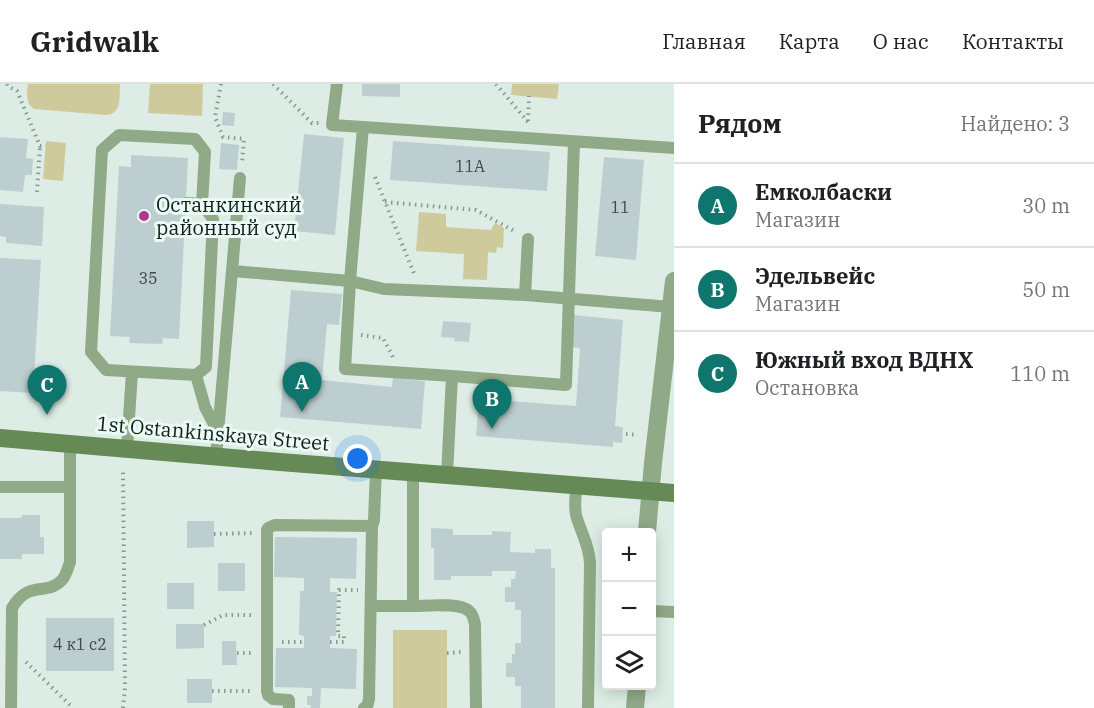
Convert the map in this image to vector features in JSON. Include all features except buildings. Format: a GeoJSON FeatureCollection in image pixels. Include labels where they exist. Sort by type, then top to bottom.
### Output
{"type":"FeatureCollection","features":[{"type":"Feature","properties":{"kind":"street"},"geometry":{"type":"LineString","coordinates":[[647,528],[674,281]]}},
{"type":"Feature","properties":{"kind":"street","name":"1st Ostankinskaya Street"},"geometry":{"type":"LineString","coordinates":[[0,438],[674,493]]}},
{"type":"Feature","properties":{"kind":"street"},"geometry":{"type":"LineString","coordinates":[[635,708],[637,690]]}},
{"type":"Feature","properties":{"kind":"lane"},"geometry":{"type":"LineString","coordinates":[[337,84],[332,125],[674,148]]}},
{"type":"Feature","properties":{"kind":"lane"},"geometry":{"type":"LineString","coordinates":[[363,127],[345,369],[566,385],[574,142]]}},
{"type":"Feature","properties":{"kind":"lane"},"geometry":{"type":"LineString","coordinates":[[119,135],[195,139],[205,152],[202,204],[213,219],[206,367],[196,375],[132,372],[106,370],[92,352],[102,150],[119,135]]}},
{"type":"Feature","properties":{"kind":"lane"},"geometry":{"type":"LineString","coordinates":[[216,456],[240,178]]}},
{"type":"Feature","properties":{"kind":"lane"},"geometry":{"type":"LineString","coordinates":[[186,203],[202,204]]}},
{"type":"Feature","properties":{"kind":"lane"},"geometry":{"type":"LineString","coordinates":[[525,295],[528,239]]}},
{"type":"Feature","properties":{"kind":"lane"},"geometry":{"type":"LineString","coordinates":[[233,271],[350,281],[384,289],[525,295],[671,307]]}},
{"type":"Feature","properties":{"kind":"lane"},"geometry":{"type":"LineString","coordinates":[[127,449],[132,372]]}},
{"type":"Feature","properties":{"kind":"lane"},"geometry":{"type":"LineString","coordinates":[[196,375],[205,407],[218,433]]}},
{"type":"Feature","properties":{"kind":"lane"},"geometry":{"type":"LineString","coordinates":[[447,475],[452,376]]}},
{"type":"Feature","properties":{"kind":"lane"},"geometry":{"type":"LineString","coordinates":[[11,708],[12,608],[18,597],[29,591],[54,586],[67,572],[70,444]]}},
{"type":"Feature","properties":{"kind":"lane"},"geometry":{"type":"LineString","coordinates":[[364,708],[368,706],[369,699],[372,526],[376,469]]}},
{"type":"Feature","properties":{"kind":"lane"},"geometry":{"type":"LineString","coordinates":[[413,472],[413,606]]}},
{"type":"Feature","properties":{"kind":"lane"},"geometry":{"type":"LineString","coordinates":[[576,485],[576,515],[589,550],[590,563],[588,708]]}},
{"type":"Feature","properties":{"kind":"lane"},"geometry":{"type":"LineString","coordinates":[[0,487],[69,487]]}},
{"type":"Feature","properties":{"kind":"lane"},"geometry":{"type":"LineString","coordinates":[[289,708],[289,700],[273,699],[267,691],[266,533],[268,528],[275,525],[372,526]]}},
{"type":"Feature","properties":{"kind":"lane"},"geometry":{"type":"LineString","coordinates":[[370,606],[461,606],[469,610],[475,624],[476,708]]}},
{"type":"Feature","properties":{"kind":"lane"},"geometry":{"type":"LineString","coordinates":[[656,611],[674,612]]}},
{"type":"Feature","properties":{"kind":"path"},"geometry":{"type":"LineString","coordinates":[[7,84],[17,91],[43,146],[35,167],[37,192]]}},
{"type":"Feature","properties":{"kind":"path"},"geometry":{"type":"LineString","coordinates":[[221,84],[215,117],[223,137],[244,139],[240,178]]}},
{"type":"Feature","properties":{"kind":"path"},"geometry":{"type":"LineString","coordinates":[[273,84],[312,123],[332,125]]}},
{"type":"Feature","properties":{"kind":"path"},"geometry":{"type":"LineString","coordinates":[[496,84],[543,139]]}},
{"type":"Feature","properties":{"kind":"path"},"geometry":{"type":"LineString","coordinates":[[528,121],[530,96]]}},
{"type":"Feature","properties":{"kind":"path"},"geometry":{"type":"LineString","coordinates":[[373,173],[421,290]]}},
{"type":"Feature","properties":{"kind":"path"},"geometry":{"type":"LineString","coordinates":[[385,202],[476,210],[528,239]]}},
{"type":"Feature","properties":{"kind":"path"},"geometry":{"type":"LineString","coordinates":[[347,332],[383,338],[403,373]]}},
{"type":"Feature","properties":{"kind":"path"},"geometry":{"type":"LineString","coordinates":[[626,434],[638,435]]}},
{"type":"Feature","properties":{"kind":"path"},"geometry":{"type":"LineString","coordinates":[[123,471],[125,688],[123,708]]}},
{"type":"Feature","properties":{"kind":"path"},"geometry":{"type":"LineString","coordinates":[[214,534],[266,533]]}},
{"type":"Feature","properties":{"kind":"path"},"geometry":{"type":"LineString","coordinates":[[330,642],[344,642],[344,636],[338,636],[339,590],[371,591]]}},
{"type":"Feature","properties":{"kind":"path"},"geometry":{"type":"LineString","coordinates":[[204,625],[223,615],[267,615]]}},
{"type":"Feature","properties":{"kind":"path"},"geometry":{"type":"LineString","coordinates":[[297,642],[304,642]]}},
{"type":"Feature","properties":{"kind":"path"},"geometry":{"type":"LineString","coordinates":[[11,648],[73,708]]}},
{"type":"Feature","properties":{"kind":"path"},"geometry":{"type":"LineString","coordinates":[[212,691],[267,691]]}},
{"type":"Feature","properties":{"kind":"shaded area"},"geometry":{"type":"Polygon","coordinates":[[[28,84],[120,84],[119,104],[115,111],[106,115],[34,109],[28,101],[28,84]]]}},
{"type":"Feature","properties":{"kind":"shaded area"},"geometry":{"type":"Polygon","coordinates":[[[150,84],[203,84],[202,116],[148,113],[150,84]]]}},
{"type":"Feature","properties":{"kind":"shaded area"},"geometry":{"type":"Polygon","coordinates":[[[512,84],[559,84],[557,99],[511,95],[512,84]]]}},
{"type":"Feature","properties":{"kind":"shaded area"},"geometry":{"type":"Polygon","coordinates":[[[46,141],[66,143],[63,181],[43,179],[46,141]]]}},
{"type":"Feature","properties":{"kind":"shaded area"},"geometry":{"type":"Polygon","coordinates":[[[419,212],[446,214],[446,227],[491,230],[495,223],[504,228],[503,248],[497,247],[496,253],[488,252],[487,280],[463,279],[464,254],[416,251],[419,212]]]}},
{"type":"Feature","properties":{"kind":"shaded area"},"geometry":{"type":"Polygon","coordinates":[[[393,630],[447,630],[447,708],[393,708],[393,630]]]}},
{"type":"Feature","properties":{"kind":"place","name":"Останкинский районный суд"},"geometry":{"type":"Point","coordinates":[144,216]}},
{"type":"Feature","properties":{"kind":"place","name":"Емколбаски"},"geometry":{"type":"Point","coordinates":[302,412]}},
{"type":"Feature","properties":{"kind":"place","name":"Южный вход ВДНХ"},"geometry":{"type":"Point","coordinates":[47,415]}},
{"type":"Feature","properties":{"kind":"place","name":"Эдельвейс"},"geometry":{"type":"Point","coordinates":[492,429]}}]}
